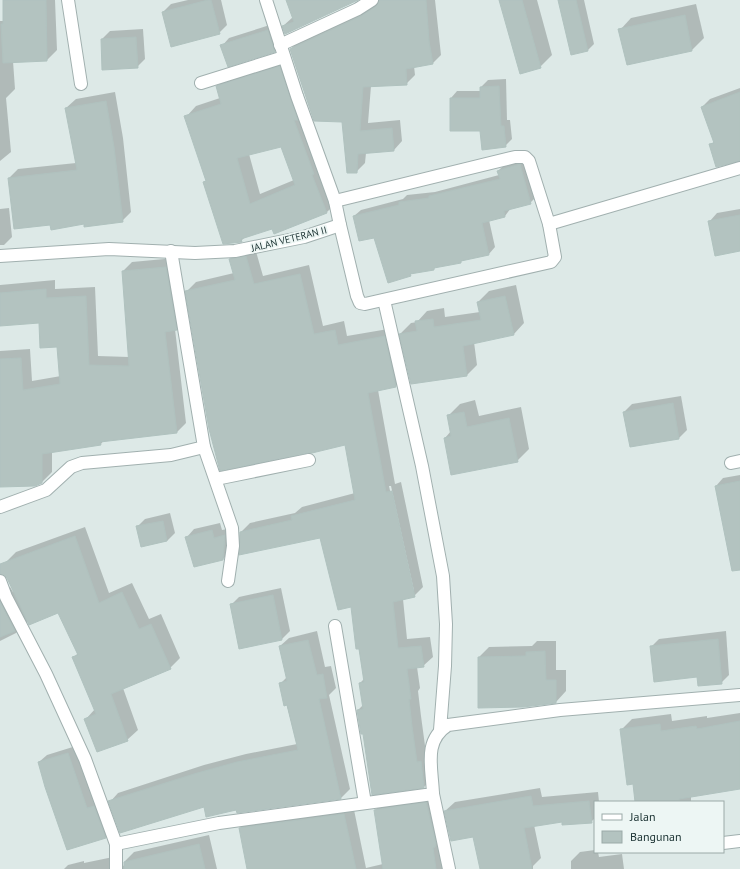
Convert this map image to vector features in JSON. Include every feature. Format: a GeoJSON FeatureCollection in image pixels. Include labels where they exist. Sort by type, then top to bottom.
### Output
{"type":"FeatureCollection","features":[{"type":"Feature","properties":{"kind":"street"},"geometry":{"type":"LineString","coordinates":[[68,0],[81,84]]}},
{"type":"Feature","properties":{"kind":"street","name":"JALAN VETERAN II"},"geometry":{"type":"LineString","coordinates":[[0,256],[109,249],[195,253],[235,251],[304,237],[340,226],[335,201],[284,57],[266,0]]}},
{"type":"Feature","properties":{"kind":"street"},"geometry":{"type":"LineString","coordinates":[[280,45],[358,10],[372,0]]}},
{"type":"Feature","properties":{"kind":"street"},"geometry":{"type":"LineString","coordinates":[[201,83],[284,57]]}},
{"type":"Feature","properties":{"kind":"street"},"geometry":{"type":"LineString","coordinates":[[335,201],[522,156],[528,161],[549,224],[555,253],[554,259],[551,262],[384,300],[360,303],[340,226]]}},
{"type":"Feature","properties":{"kind":"street"},"geometry":{"type":"LineString","coordinates":[[549,224],[740,168]]}},
{"type":"Feature","properties":{"kind":"street"},"geometry":{"type":"LineString","coordinates":[[171,251],[204,447],[232,528],[233,546],[228,581]]}},
{"type":"Feature","properties":{"kind":"street"},"geometry":{"type":"LineString","coordinates":[[384,300],[422,466],[443,576],[446,631],[440,730]]}},
{"type":"Feature","properties":{"kind":"street"},"geometry":{"type":"LineString","coordinates":[[0,507],[46,490],[71,467],[82,463],[171,455],[204,447]]}},
{"type":"Feature","properties":{"kind":"street"},"geometry":{"type":"LineString","coordinates":[[216,479],[309,460]]}},
{"type":"Feature","properties":{"kind":"street"},"geometry":{"type":"LineString","coordinates":[[0,581],[6,597],[46,674],[85,759],[116,844],[116,869]]}},
{"type":"Feature","properties":{"kind":"street"},"geometry":{"type":"LineString","coordinates":[[335,626],[365,803]]}},
{"type":"Feature","properties":{"kind":"street"},"geometry":{"type":"LineString","coordinates":[[449,869],[433,794],[431,751],[435,736],[440,730],[448,725],[560,710],[740,695]]}},
{"type":"Feature","properties":{"kind":"street"},"geometry":{"type":"LineString","coordinates":[[116,844],[218,823],[433,794]]}},
{"type":"Feature","properties":{"kind":"street"},"geometry":{"type":"LineString","coordinates":[[724,843],[740,841]]}},
{"type":"Feature","properties":{"kind":"building"},"geometry":{"type":"Polygon","coordinates":[[[3,0],[46,0],[47,61],[3,63],[1,24],[3,24],[3,0]]]}},
{"type":"Feature","properties":{"kind":"building"},"geometry":{"type":"Polygon","coordinates":[[[211,0],[220,34],[171,47],[162,12],[211,0]]]}},
{"type":"Feature","properties":{"kind":"building"},"geometry":{"type":"Polygon","coordinates":[[[286,0],[358,0],[285,34],[282,26],[294,22],[286,0]]]}},
{"type":"Feature","properties":{"kind":"building"},"geometry":{"type":"Polygon","coordinates":[[[379,0],[426,0],[429,41],[433,64],[406,69],[407,85],[363,87],[360,131],[392,128],[394,151],[358,154],[357,173],[347,173],[342,122],[314,121],[290,49],[361,16],[376,6],[379,0]]]}},
{"type":"Feature","properties":{"kind":"building"},"geometry":{"type":"Polygon","coordinates":[[[499,0],[522,0],[541,68],[520,74],[499,0]]]}},
{"type":"Feature","properties":{"kind":"building"},"geometry":{"type":"Polygon","coordinates":[[[558,0],[576,0],[588,51],[571,55],[558,0]]]}},
{"type":"Feature","properties":{"kind":"building"},"geometry":{"type":"Polygon","coordinates":[[[685,15],[692,51],[627,65],[618,29],[685,15]]]}},
{"type":"Feature","properties":{"kind":"building"},"geometry":{"type":"Polygon","coordinates":[[[268,30],[275,52],[228,67],[220,45],[268,30]]]}},
{"type":"Feature","properties":{"kind":"building"},"geometry":{"type":"Polygon","coordinates":[[[136,37],[138,68],[102,70],[101,39],[136,37]]]}},
{"type":"Feature","properties":{"kind":"building"},"geometry":{"type":"Polygon","coordinates":[[[280,66],[298,120],[294,120],[314,174],[312,175],[327,213],[274,234],[272,229],[241,239],[242,242],[223,244],[203,182],[206,181],[184,116],[221,104],[216,86],[280,66]],[[281,147],[237,158],[250,204],[295,185],[281,147]]]}},
{"type":"Feature","properties":{"kind":"building"},"geometry":{"type":"Polygon","coordinates":[[[499,86],[501,126],[504,126],[506,147],[482,150],[480,131],[450,131],[450,98],[480,98],[480,87],[499,86]]]}},
{"type":"Feature","properties":{"kind":"building"},"geometry":{"type":"Polygon","coordinates":[[[740,92],[740,161],[716,167],[709,144],[714,143],[701,107],[740,92]]]}},
{"type":"Feature","properties":{"kind":"building"},"geometry":{"type":"Polygon","coordinates":[[[106,101],[114,147],[123,222],[84,227],[84,224],[51,230],[50,225],[14,229],[8,178],[77,170],[65,108],[106,101]]]}},
{"type":"Feature","properties":{"kind":"building"},"geometry":{"type":"Polygon","coordinates":[[[520,164],[531,204],[504,211],[505,217],[482,223],[489,255],[461,261],[461,263],[434,268],[434,270],[410,274],[411,276],[388,283],[374,238],[359,241],[353,216],[399,205],[399,202],[429,198],[429,196],[500,179],[497,171],[520,164]]]}},
{"type":"Feature","properties":{"kind":"building"},"geometry":{"type":"Polygon","coordinates":[[[740,215],[740,251],[715,256],[708,221],[740,215]]]}},
{"type":"Feature","properties":{"kind":"building"},"geometry":{"type":"Polygon","coordinates":[[[246,256],[254,284],[300,274],[314,334],[335,330],[338,345],[385,336],[396,387],[368,393],[386,492],[392,491],[415,597],[393,602],[398,648],[421,646],[424,667],[407,669],[411,699],[409,699],[417,762],[421,761],[424,788],[372,795],[363,734],[361,734],[357,710],[363,709],[359,683],[364,682],[359,649],[356,649],[351,607],[338,610],[320,538],[239,555],[240,532],[292,520],[291,516],[355,500],[345,445],[220,471],[209,429],[185,291],[235,280],[229,259],[246,256]]]}},
{"type":"Feature","properties":{"kind":"building"},"geometry":{"type":"Polygon","coordinates":[[[166,267],[177,330],[165,332],[177,433],[100,442],[101,445],[42,454],[42,483],[35,486],[0,487],[0,359],[21,358],[23,390],[60,384],[57,347],[40,348],[39,323],[0,326],[0,293],[46,289],[46,298],[86,296],[89,365],[129,366],[122,271],[166,267]]]}},
{"type":"Feature","properties":{"kind":"building"},"geometry":{"type":"Polygon","coordinates":[[[505,296],[514,335],[463,346],[467,376],[411,384],[399,334],[417,331],[415,321],[433,319],[434,327],[481,320],[477,302],[505,296]]]}},
{"type":"Feature","properties":{"kind":"building"},"geometry":{"type":"Polygon","coordinates":[[[673,403],[679,439],[630,447],[623,412],[673,403]]]}},
{"type":"Feature","properties":{"kind":"building"},"geometry":{"type":"Polygon","coordinates":[[[464,412],[467,427],[509,418],[518,462],[451,475],[444,438],[451,436],[447,415],[464,412]]]}},
{"type":"Feature","properties":{"kind":"building"},"geometry":{"type":"Polygon","coordinates":[[[740,481],[740,570],[732,571],[715,486],[740,481]]]}},
{"type":"Feature","properties":{"kind":"building"},"geometry":{"type":"Polygon","coordinates":[[[163,521],[167,541],[141,547],[136,526],[163,521]]]}},
{"type":"Feature","properties":{"kind":"building"},"geometry":{"type":"Polygon","coordinates":[[[212,530],[214,538],[225,535],[223,560],[194,567],[185,537],[212,530]]]}},
{"type":"Feature","properties":{"kind":"building"},"geometry":{"type":"Polygon","coordinates":[[[75,536],[99,603],[122,592],[139,629],[151,624],[171,669],[111,694],[128,741],[97,752],[84,719],[96,714],[72,657],[78,655],[58,613],[29,625],[7,578],[0,574],[0,564],[75,536]]]}},
{"type":"Feature","properties":{"kind":"building"},"geometry":{"type":"Polygon","coordinates":[[[273,595],[282,640],[239,649],[230,604],[273,595]]]}},
{"type":"Feature","properties":{"kind":"building"},"geometry":{"type":"Polygon","coordinates":[[[0,602],[15,631],[0,637],[0,602]]]}},
{"type":"Feature","properties":{"kind":"building"},"geometry":{"type":"Polygon","coordinates":[[[718,639],[722,684],[698,686],[697,677],[654,682],[650,646],[718,639]]]}},
{"type":"Feature","properties":{"kind":"building"},"geometry":{"type":"Polygon","coordinates":[[[308,640],[317,675],[323,674],[327,698],[319,699],[341,799],[237,813],[236,810],[206,817],[204,807],[120,833],[108,801],[237,762],[298,750],[287,705],[284,706],[279,683],[287,681],[279,646],[308,640]]]}},
{"type":"Feature","properties":{"kind":"building"},"geometry":{"type":"Polygon","coordinates":[[[545,651],[546,680],[556,680],[556,703],[523,707],[478,708],[478,657],[526,656],[526,652],[545,651]]]}},
{"type":"Feature","properties":{"kind":"building"},"geometry":{"type":"Polygon","coordinates":[[[740,721],[740,789],[679,799],[680,801],[635,801],[633,784],[627,785],[620,729],[660,724],[661,731],[696,726],[697,729],[740,721]]]}},
{"type":"Feature","properties":{"kind":"building"},"geometry":{"type":"Polygon","coordinates":[[[68,753],[87,808],[94,806],[106,838],[67,850],[38,762],[68,753]]]}},
{"type":"Feature","properties":{"kind":"building"},"geometry":{"type":"Polygon","coordinates":[[[531,796],[533,806],[589,801],[592,823],[562,825],[562,822],[524,828],[532,869],[480,869],[473,837],[451,841],[444,811],[531,796]]]}},
{"type":"Feature","properties":{"kind":"building"},"geometry":{"type":"Polygon","coordinates":[[[426,802],[436,843],[435,847],[433,848],[436,869],[383,869],[374,810],[426,802]]]}},
{"type":"Feature","properties":{"kind":"building"},"geometry":{"type":"Polygon","coordinates":[[[344,814],[356,869],[247,869],[239,828],[344,814]]]}},
{"type":"Feature","properties":{"kind":"building"},"geometry":{"type":"Polygon","coordinates":[[[199,844],[205,869],[124,869],[124,862],[199,844]]]}}]}
